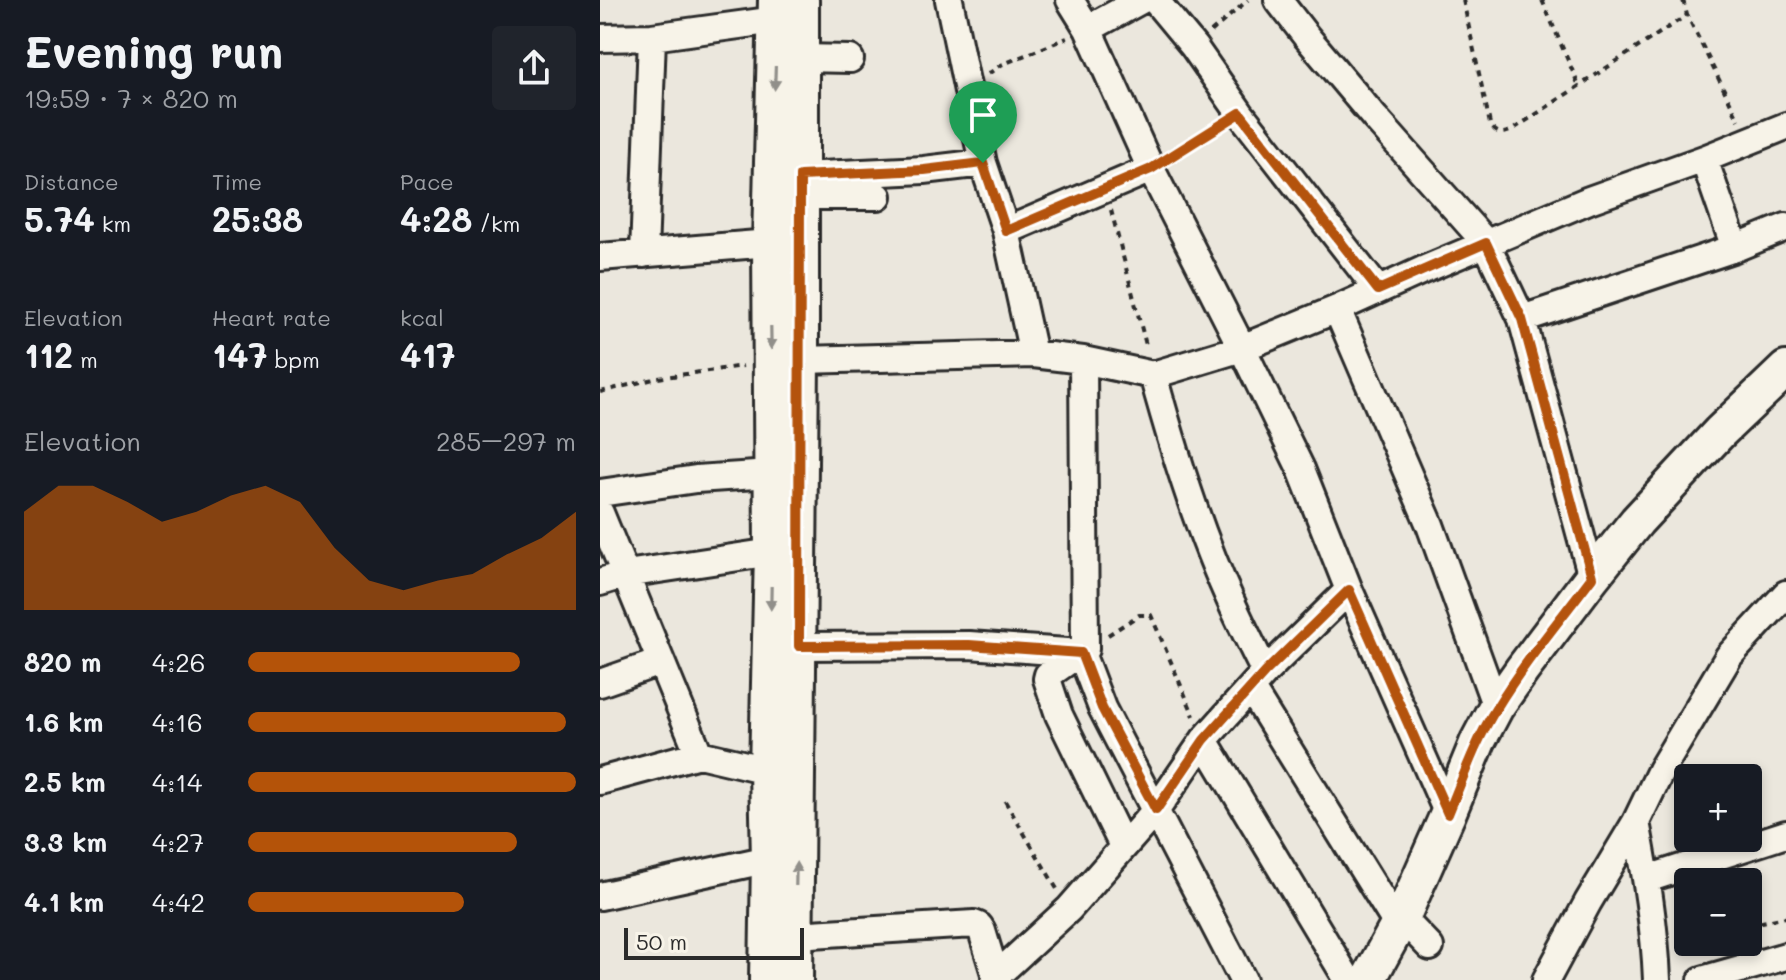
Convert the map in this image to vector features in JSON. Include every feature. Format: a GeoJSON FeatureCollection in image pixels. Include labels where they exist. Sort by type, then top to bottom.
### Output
{"type":"FeatureCollection","features":[{"type":"Feature","properties":{"kind":"main road"},"geometry":{"type":"LineString","coordinates":[[767,980],[771,474],[786,361],[800,186],[801,58],[784,7]]}},
{"type":"Feature","properties":{"kind":"main road"},"geometry":{"type":"LineString","coordinates":[[784,7],[770,243],[786,361],[799,646],[795,980]]}},
{"type":"Feature","properties":{"kind":"main road"},"geometry":{"type":"LineString","coordinates":[[1368,980],[1400,922],[1478,741],[1496,707],[1637,521],[1720,432],[1786,369]]}},
{"type":"Feature","properties":{"kind":"street"},"geometry":{"type":"LineString","coordinates":[[1070,0],[1088,29],[1151,169],[1301,469],[1349,590],[1448,814]]}},
{"type":"Feature","properties":{"kind":"street"},"geometry":{"type":"LineString","coordinates":[[1088,29],[1141,0]]}},
{"type":"Feature","properties":{"kind":"street"},"geometry":{"type":"LineString","coordinates":[[1155,0],[1378,290]]}},
{"type":"Feature","properties":{"kind":"street"},"geometry":{"type":"LineString","coordinates":[[1278,0],[1486,243],[1522,319],[1592,577]]}},
{"type":"Feature","properties":{"kind":"street"},"geometry":{"type":"LineString","coordinates":[[956,3],[967,91],[983,163],[1006,231],[1033,354]]}},
{"type":"Feature","properties":{"kind":"street"},"geometry":{"type":"LineString","coordinates":[[600,38],[652,37],[784,7]]}},
{"type":"Feature","properties":{"kind":"street"},"geometry":{"type":"LineString","coordinates":[[644,254],[652,37]]}},
{"type":"Feature","properties":{"kind":"street"},"geometry":{"type":"LineString","coordinates":[[801,58],[850,59]]}},
{"type":"Feature","properties":{"kind":"street"},"geometry":{"type":"LineString","coordinates":[[786,361],[1033,354],[1083,360],[1153,375],[1242,348],[1589,200],[1786,126]]}},
{"type":"Feature","properties":{"kind":"street"},"geometry":{"type":"LineString","coordinates":[[1704,159],[1735,248]]}},
{"type":"Feature","properties":{"kind":"street"},"geometry":{"type":"LineString","coordinates":[[800,186],[983,163]]}},
{"type":"Feature","properties":{"kind":"street"},"geometry":{"type":"LineString","coordinates":[[1006,231],[1151,169]]}},
{"type":"Feature","properties":{"kind":"street"},"geometry":{"type":"LineString","coordinates":[[800,186],[878,196]]}},
{"type":"Feature","properties":{"kind":"street"},"geometry":{"type":"LineString","coordinates":[[1522,319],[1735,248],[1786,227]]}},
{"type":"Feature","properties":{"kind":"street"},"geometry":{"type":"LineString","coordinates":[[600,257],[770,243]]}},
{"type":"Feature","properties":{"kind":"street"},"geometry":{"type":"LineString","coordinates":[[1337,309],[1430,525],[1496,707]]}},
{"type":"Feature","properties":{"kind":"street"},"geometry":{"type":"LineString","coordinates":[[1083,360],[1083,651],[1102,708],[1243,980]]}},
{"type":"Feature","properties":{"kind":"street"},"geometry":{"type":"LineString","coordinates":[[1153,375],[1169,434],[1258,680],[1400,922],[1430,947]]}},
{"type":"Feature","properties":{"kind":"street"},"geometry":{"type":"LineString","coordinates":[[600,493],[696,479],[771,474]]}},
{"type":"Feature","properties":{"kind":"street"},"geometry":{"type":"LineString","coordinates":[[600,513],[699,754]]}},
{"type":"Feature","properties":{"kind":"street"},"geometry":{"type":"LineString","coordinates":[[600,582],[626,574],[772,552]]}},
{"type":"Feature","properties":{"kind":"street"},"geometry":{"type":"LineString","coordinates":[[795,935],[974,924],[982,931],[996,978],[1069,909],[1156,810],[1204,740],[1258,680],[1349,590]]}},
{"type":"Feature","properties":{"kind":"street"},"geometry":{"type":"LineString","coordinates":[[1546,980],[1636,822],[1661,770],[1729,656],[1786,594]]}},
{"type":"Feature","properties":{"kind":"street"},"geometry":{"type":"LineString","coordinates":[[799,646],[969,645],[1083,651]]}},
{"type":"Feature","properties":{"kind":"street"},"geometry":{"type":"LineString","coordinates":[[1083,651],[1048,675],[1047,684],[1123,846]]}},
{"type":"Feature","properties":{"kind":"street"},"geometry":{"type":"LineString","coordinates":[[600,683],[660,662]]}},
{"type":"Feature","properties":{"kind":"street"},"geometry":{"type":"LineString","coordinates":[[1204,740],[1348,980]]}},
{"type":"Feature","properties":{"kind":"street"},"geometry":{"type":"LineString","coordinates":[[600,781],[699,754],[767,770]]}},
{"type":"Feature","properties":{"kind":"street"},"geometry":{"type":"LineString","coordinates":[[1636,822],[1656,945],[1657,980]]}},
{"type":"Feature","properties":{"kind":"street"},"geometry":{"type":"LineString","coordinates":[[1647,879],[1786,834]]}},
{"type":"Feature","properties":{"kind":"street"},"geometry":{"type":"LineString","coordinates":[[600,896],[769,859]]}},
{"type":"Feature","properties":{"kind":"street"},"geometry":{"type":"LineString","coordinates":[[1702,980],[1786,956]]}},
{"type":"Feature","properties":{"kind":"path"},"geometry":{"type":"LineString","coordinates":[[1194,47],[1248,0]]}},
{"type":"Feature","properties":{"kind":"path"},"geometry":{"type":"LineString","coordinates":[[1463,0],[1493,129],[1500,133],[1512,130],[1687,15]]}},
{"type":"Feature","properties":{"kind":"path"},"geometry":{"type":"LineString","coordinates":[[1542,0],[1580,86]]}},
{"type":"Feature","properties":{"kind":"path"},"geometry":{"type":"LineString","coordinates":[[1683,0],[1687,15],[1749,140]]}},
{"type":"Feature","properties":{"kind":"path"},"geometry":{"type":"LineString","coordinates":[[967,91],[1001,65],[1088,29]]}},
{"type":"Feature","properties":{"kind":"path"},"geometry":{"type":"LineString","coordinates":[[1151,169],[1240,113]]}},
{"type":"Feature","properties":{"kind":"path"},"geometry":{"type":"LineString","coordinates":[[1105,188],[1153,375]]}},
{"type":"Feature","properties":{"kind":"path"},"geometry":{"type":"LineString","coordinates":[[600,392],[658,378],[786,361]]}},
{"type":"Feature","properties":{"kind":"path"},"geometry":{"type":"LineString","coordinates":[[1083,651],[1139,615],[1151,615],[1204,740]]}},
{"type":"Feature","properties":{"kind":"path"},"geometry":{"type":"LineString","coordinates":[[1005,801],[1069,909]]}},
{"type":"Feature","properties":{"kind":"path"},"geometry":{"type":"LineString","coordinates":[[1762,922],[1786,917]]}},
{"type":"Feature","properties":{"kind":"route"},"geometry":{"type":"LineString","coordinates":[[1240,113],[1378,290],[1486,243],[1522,319],[1592,577],[1496,707],[1478,741],[1448,814],[1349,590],[1265,672],[1204,740],[1156,810],[1102,708],[1081,653],[969,645],[799,646],[800,176],[924,170],[983,163],[1006,231],[1151,169],[1240,113]]}}]}
